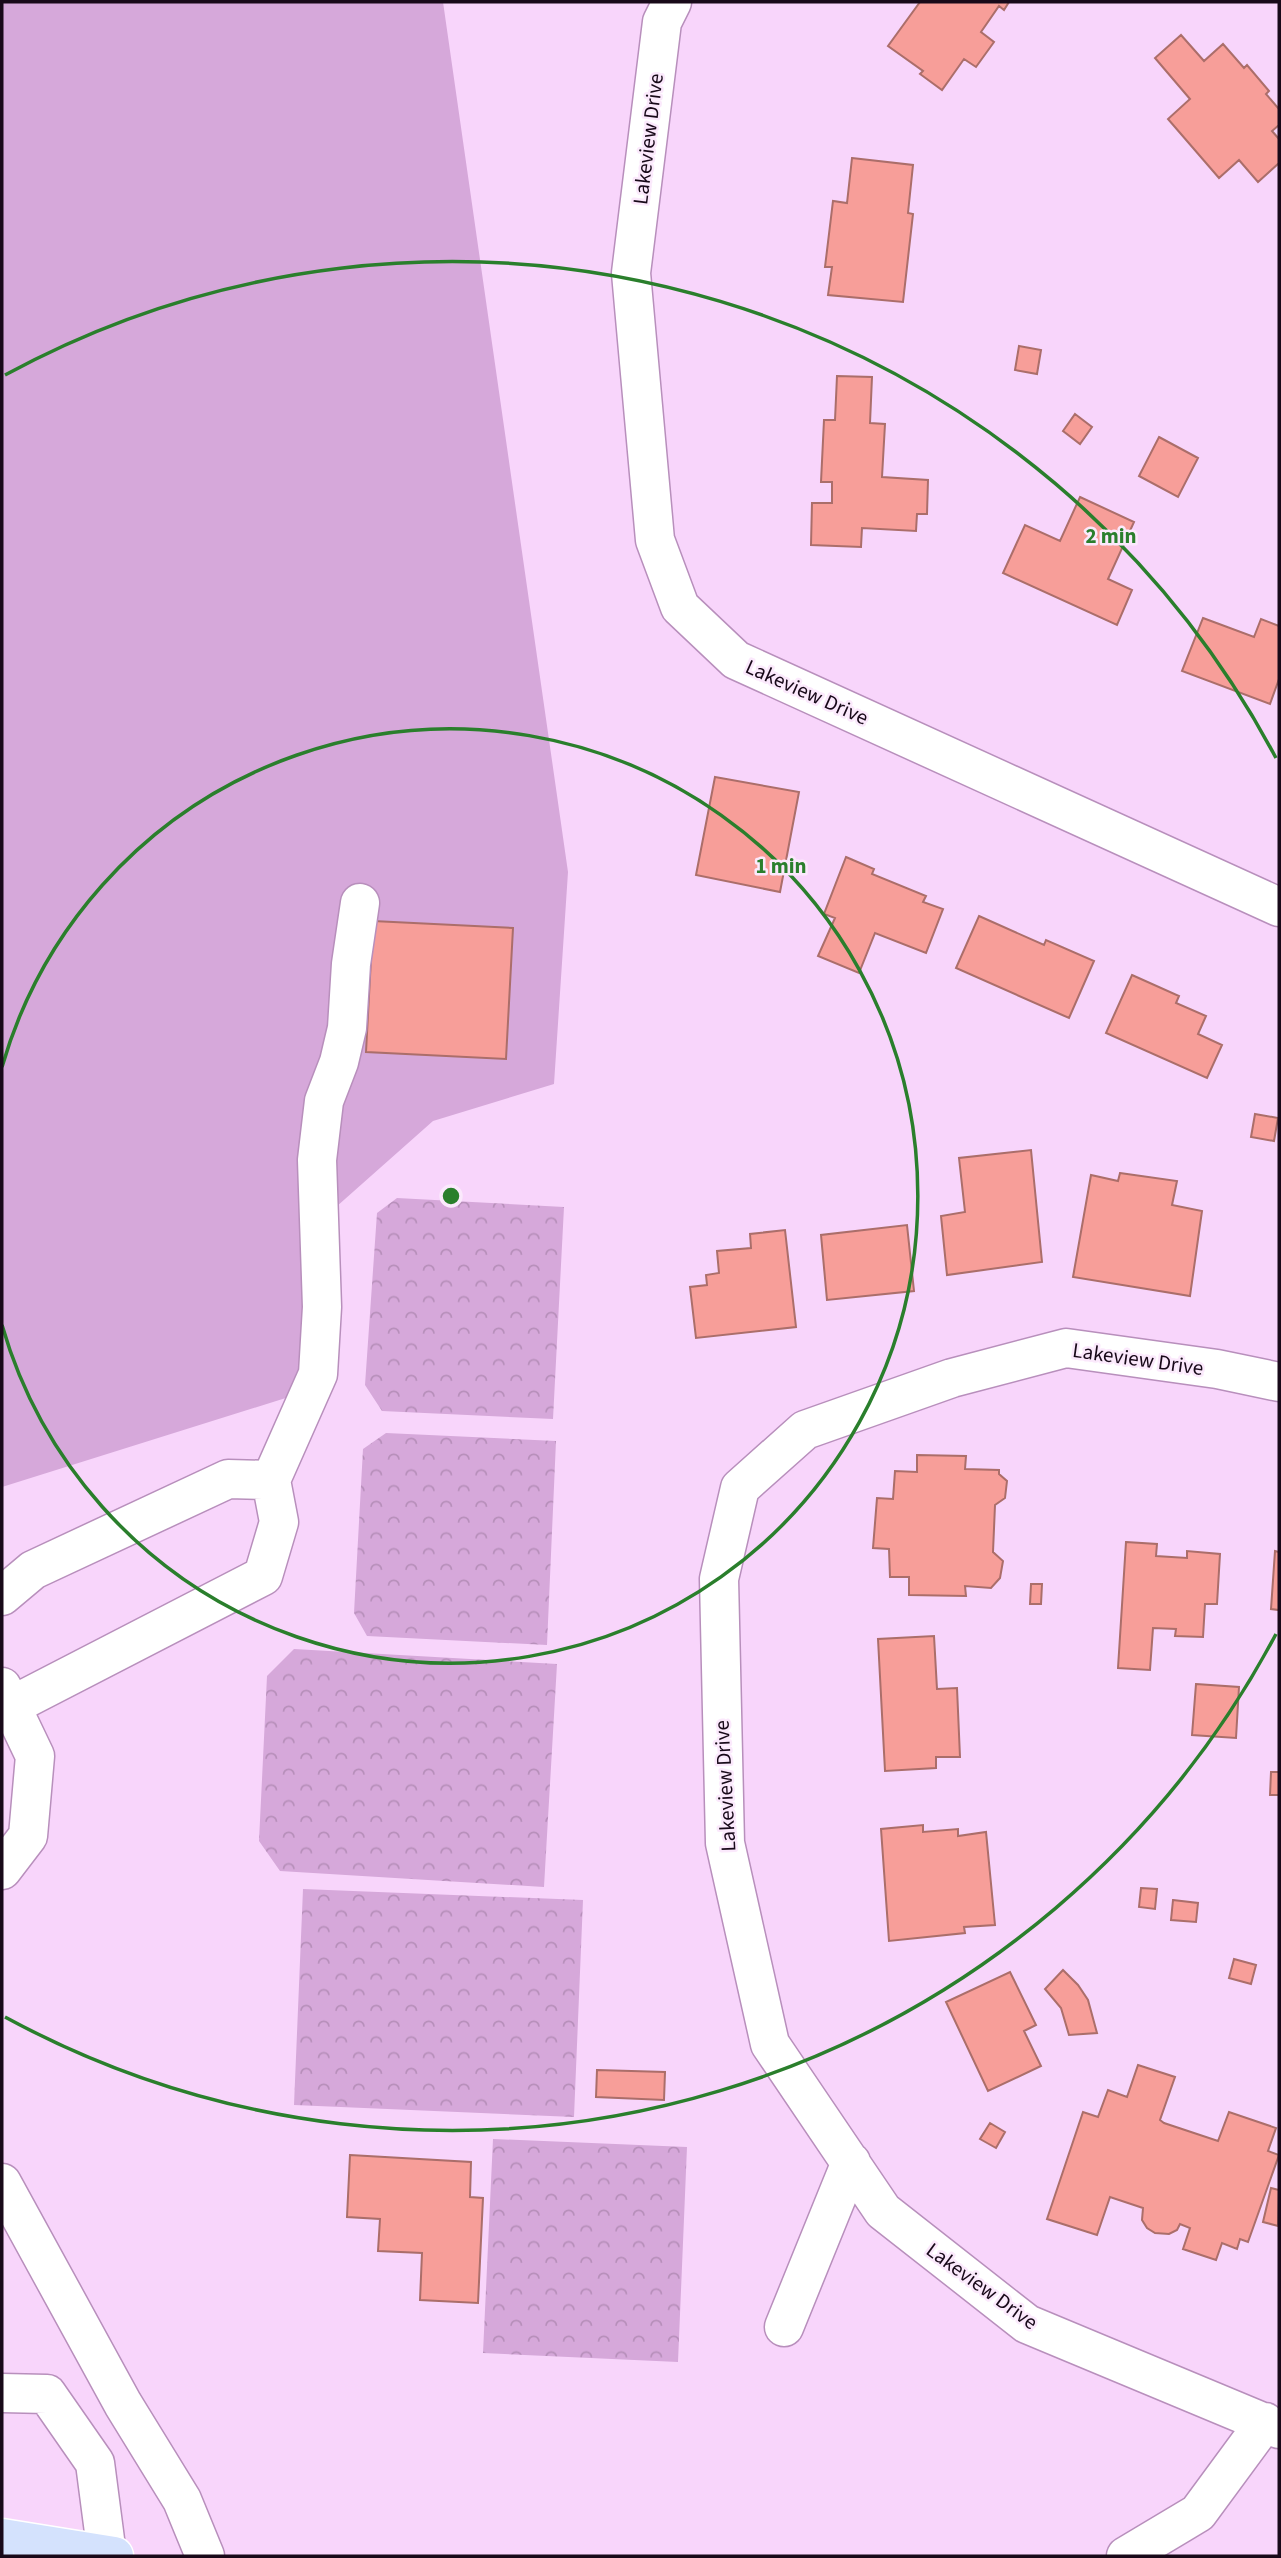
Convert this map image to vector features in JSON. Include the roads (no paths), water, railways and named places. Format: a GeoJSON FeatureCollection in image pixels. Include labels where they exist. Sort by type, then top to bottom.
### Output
{"type":"FeatureCollection","features":[{"type":"Feature","properties":{"kind":"main road"},"geometry":{"type":"LineString","coordinates":[[2,2538],[111,2556]]}},
{"type":"Feature","properties":{"kind":"street","name":"Lakeview Drive"},"geometry":{"type":"LineString","coordinates":[[672,2],[662,22],[631,272],[655,540],[680,607],[736,660],[1279,907]]}},
{"type":"Feature","properties":{"kind":"street"},"geometry":{"type":"LineString","coordinates":[[2,1870],[28,1836],[35,1756],[6,1697],[263,1576],[279,1522],[271,1480],[318,1374],[323,1307],[317,1160],[324,1101],[339,1062],[347,1028],[351,964],[360,904]]}},
{"type":"Feature","properties":{"kind":"street","name":"Lakeview Drive"},"geometry":{"type":"LineString","coordinates":[[1272,2426],[1027,2324],[883,2211],[770,2044],[724,1843],[719,1579],[740,1488],[805,1430],[953,1378],[1066,1348],[1217,1369],[1279,1382]]}},
{"type":"Feature","properties":{"kind":"street"},"geometry":{"type":"LineString","coordinates":[[2,1596],[33,1570],[228,1479],[271,1480]]}},
{"type":"Feature","properties":{"kind":"street"},"geometry":{"type":"LineString","coordinates":[[784,2327],[851,2162]]}},
{"type":"Feature","properties":{"kind":"street"},"geometry":{"type":"LineString","coordinates":[[2,2183],[122,2404],[182,2500],[205,2556]]}},
{"type":"Feature","properties":{"kind":"street"},"geometry":{"type":"LineString","coordinates":[[2,2393],[47,2394],[94,2463],[111,2556]]}},
{"type":"Feature","properties":{"kind":"street"},"geometry":{"type":"LineString","coordinates":[[1126,2556],[1198,2513],[1272,2426]]}}]}
